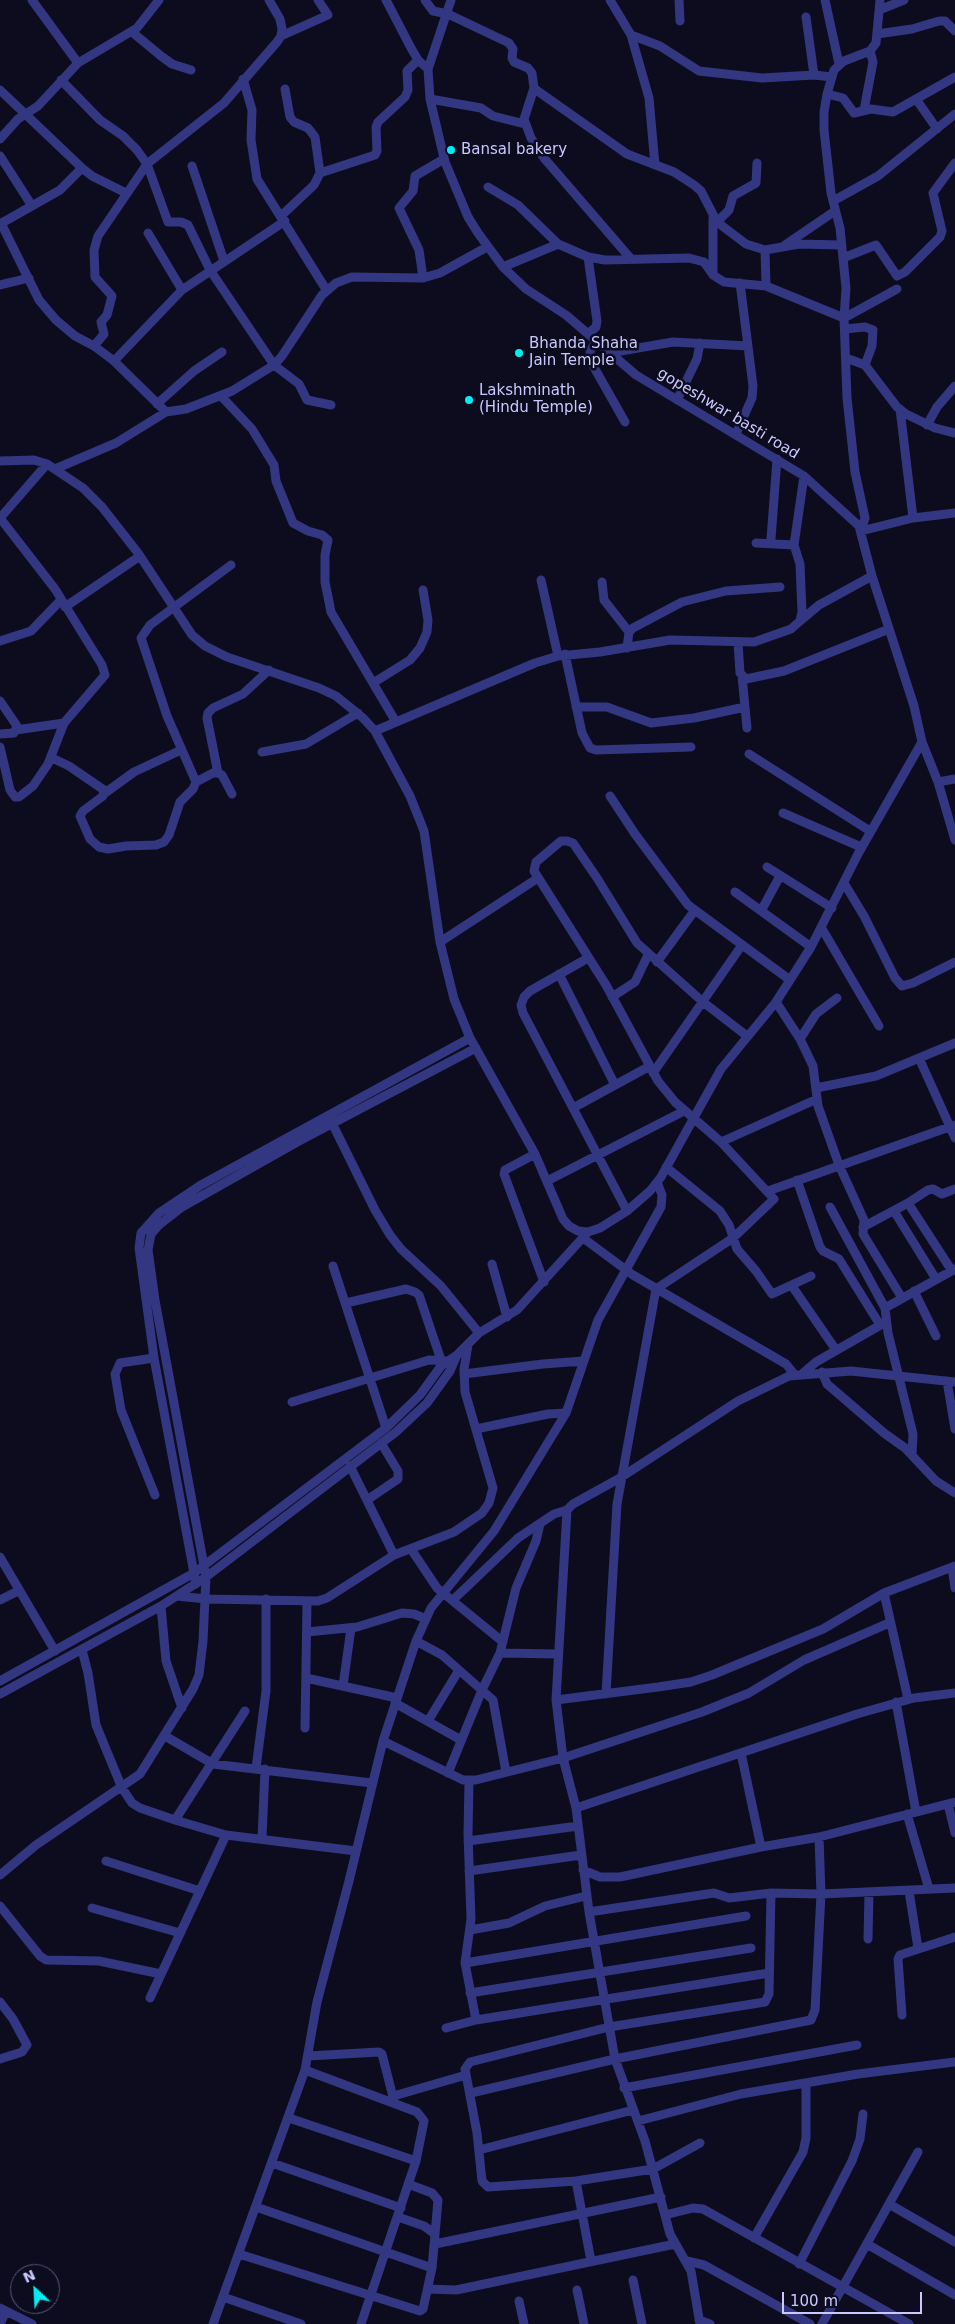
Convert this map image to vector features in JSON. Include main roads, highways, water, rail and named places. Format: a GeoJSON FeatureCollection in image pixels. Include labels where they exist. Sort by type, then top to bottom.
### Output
{"type":"FeatureCollection","features":[{"type":"Feature","properties":{"kind":"place","name":"Bansal bakery"},"geometry":{"type":"Point","coordinates":[451,150]}},
{"type":"Feature","properties":{"kind":"place","name":"Bhanda Shaha Jain Temple"},"geometry":{"type":"Point","coordinates":[519,353]}},
{"type":"Feature","properties":{"kind":"place","name":"Lakshminath (Hindu Temple)"},"geometry":{"type":"Point","coordinates":[469,400]}}]}
